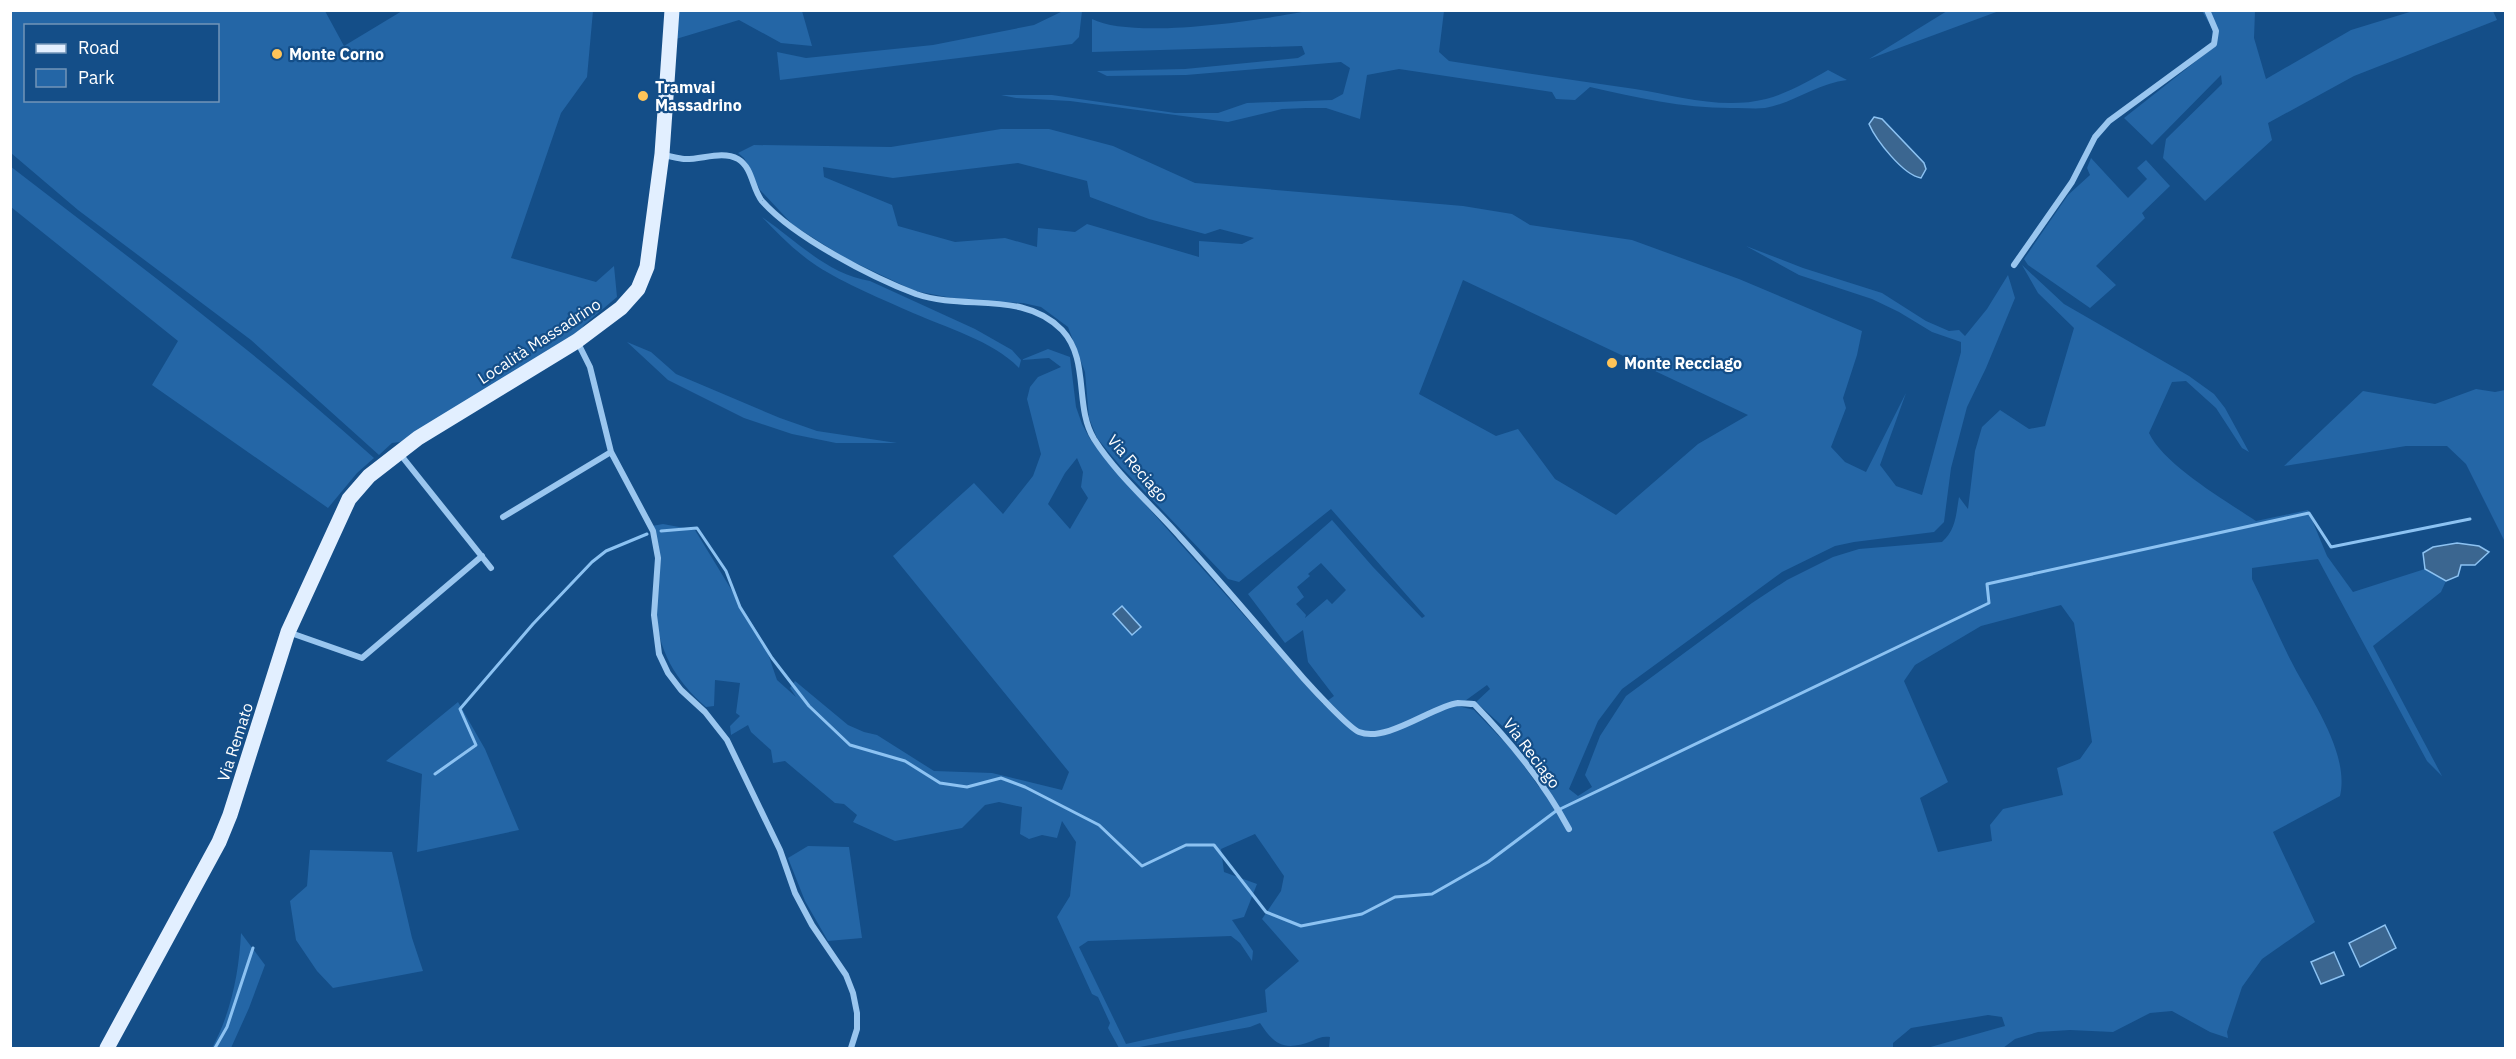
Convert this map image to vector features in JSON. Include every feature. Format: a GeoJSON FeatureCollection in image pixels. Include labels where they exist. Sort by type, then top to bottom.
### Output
{"type":"FeatureCollection","features":[{"type":"Feature","properties":{"kind":"main road","name":"Località Massadrino"},"geometry":{"type":"LineString","coordinates":[[399,453],[577,341],[621,308],[639,289],[647,267],[664,155],[672,10]]}},
{"type":"Feature","properties":{"kind":"main road","name":"Via Remato"},"geometry":{"type":"LineString","coordinates":[[107,1048],[219,842],[230,815],[288,632],[349,500],[369,476],[399,453]]}},
{"type":"Feature","properties":{"kind":"street"},"geometry":{"type":"LineString","coordinates":[[2014,265],[2072,182],[2095,137],[2109,121],[2214,44],[2216,31],[2207,10]]}},
{"type":"Feature","properties":{"kind":"street","name":"Via Reciago"},"geometry":{"type":"LineString","coordinates":[[664,155],[685,159],[725,155],[739,159],[749,172],[760,199],[787,225],[842,259],[918,294],[968,303],[1023,306],[1041,314],[1063,331],[1070,344],[1081,376],[1084,417],[1095,439],[1119,470],[1234,596],[1321,698],[1359,732],[1379,734],[1419,720],[1455,703],[1474,704],[1495,725],[1558,810],[1569,829]]}},
{"type":"Feature","properties":{"kind":"street"},"geometry":{"type":"LineString","coordinates":[[577,341],[590,367],[611,452],[649,523],[657,544],[658,576],[654,615],[659,654],[681,690],[717,725],[727,740],[780,850],[795,893],[812,925],[846,975],[854,993],[856,1012],[857,1029],[851,1048]]}},
{"type":"Feature","properties":{"kind":"street"},"geometry":{"type":"LineString","coordinates":[[503,517],[611,452]]}},
{"type":"Feature","properties":{"kind":"street"},"geometry":{"type":"LineString","coordinates":[[399,453],[491,568]]}},
{"type":"Feature","properties":{"kind":"street"},"geometry":{"type":"LineString","coordinates":[[288,632],[362,658],[482,556]]}},
{"type":"Feature","properties":{"kind":"green space"},"geometry":{"type":"Polygon","coordinates":[[[1065,10],[1082,11],[1079,37],[1072,44],[780,80],[777,52],[806,58],[933,45],[1034,25],[1065,10]]]}},
{"type":"Feature","properties":{"kind":"green space"},"geometry":{"type":"Polygon","coordinates":[[[10,11],[325,11],[344,46],[402,11],[593,11],[587,77],[561,113],[511,258],[596,282],[614,266],[617,297],[584,325],[576,337],[400,442],[392,443],[379,455],[251,340],[78,210],[11,153],[10,11]]]}},
{"type":"Feature","properties":{"kind":"green space"},"geometry":{"type":"Polygon","coordinates":[[[678,11],[802,11],[812,46],[781,43],[739,20],[676,39],[678,11]]]}},
{"type":"Feature","properties":{"kind":"green space"},"geometry":{"type":"Polygon","coordinates":[[[1307,11],[1444,11],[1439,52],[1449,61],[1700,101],[1733,103],[1766,99],[1790,90],[1828,70],[1847,80],[1826,85],[1765,108],[1718,108],[1663,102],[1590,87],[1575,100],[1556,99],[1552,92],[1399,69],[1367,75],[1360,119],[1326,108],[1306,108],[1282,109],[1228,122],[1070,101],[1001,95],[1052,95],[1175,113],[1218,113],[1247,103],[1332,100],[1343,94],[1350,68],[1341,62],[1186,75],[1107,76],[1097,71],[1185,69],[1298,58],[1305,54],[1302,46],[1092,52],[1092,19],[1111,25],[1166,28],[1230,23],[1307,11]]]}},
{"type":"Feature","properties":{"kind":"green space"},"geometry":{"type":"Polygon","coordinates":[[[1947,11],[1999,11],[1869,59],[1947,11]]]}},
{"type":"Feature","properties":{"kind":"green space"},"geometry":{"type":"Polygon","coordinates":[[[2202,11],[2255,11],[2254,38],[2266,79],[2351,30],[2413,11],[2493,11],[2497,20],[2354,76],[2268,123],[2272,140],[2205,201],[2163,158],[2166,139],[2222,84],[2221,75],[2152,145],[2124,118],[2214,47],[2212,28],[2202,11]]]}},
{"type":"Feature","properties":{"kind":"green space"},"geometry":{"type":"Polygon","coordinates":[[[1001,129],[1049,129],[1113,146],[1195,183],[1463,206],[1512,214],[1530,225],[1632,240],[1739,279],[1862,331],[1843,398],[1846,408],[1831,447],[1845,462],[1866,472],[1906,393],[1880,465],[1896,486],[1922,495],[1961,352],[1961,342],[1932,332],[1872,299],[1799,275],[1746,246],[1803,268],[1882,293],[1926,321],[1949,331],[1959,330],[1965,336],[1987,309],[2008,275],[2015,298],[1967,407],[1951,468],[1944,522],[1934,532],[1835,546],[1782,572],[1622,689],[1598,721],[1569,789],[1578,796],[1592,787],[1585,775],[1600,736],[1626,696],[1752,603],[1787,580],[1833,557],[1859,549],[1942,542],[1953,527],[1959,497],[1968,509],[1975,451],[1982,427],[2000,410],[2029,429],[2045,426],[2074,328],[2038,293],[2022,265],[2064,304],[2189,376],[2214,394],[2225,408],[2249,452],[2242,448],[2216,408],[2186,381],[2172,382],[2149,433],[2168,457],[2197,482],[2256,521],[2308,510],[2327,556],[2353,592],[2425,569],[2446,581],[2441,592],[2373,646],[2442,776],[2427,761],[2318,559],[2252,568],[2252,579],[2334,743],[2342,779],[2340,796],[2273,832],[2315,922],[2262,959],[2242,987],[2227,1032],[2228,1038],[2210,1032],[2172,1011],[2150,1013],[2113,1032],[2070,1030],[2038,1032],[2015,1039],[2003,1048],[1927,1048],[2005,1026],[2002,1017],[1988,1015],[1911,1028],[1893,1043],[1893,1048],[1329,1048],[1330,1037],[1295,1046],[1282,1044],[1271,1037],[1260,1023],[1250,1027],[1134,1048],[1119,1048],[1108,1028],[1110,1023],[1098,997],[1092,994],[1057,917],[1070,896],[1076,842],[1062,821],[1057,838],[1042,835],[1029,839],[1020,834],[1022,807],[999,802],[985,805],[962,828],[895,841],[853,822],[857,815],[844,804],[835,803],[785,761],[773,763],[771,750],[751,732],[748,725],[731,735],[730,726],[740,716],[736,713],[740,683],[715,680],[714,706],[706,707],[675,672],[662,645],[657,615],[659,553],[652,526],[663,524],[695,530],[765,645],[777,680],[796,697],[790,688],[795,681],[848,725],[877,735],[934,771],[992,773],[1062,790],[1069,772],[893,556],[974,483],[1003,514],[1033,476],[1041,454],[1027,399],[1030,387],[1038,377],[1061,367],[1049,358],[1021,360],[1048,349],[1070,357],[1076,407],[1090,439],[1112,467],[1323,704],[1334,696],[1308,662],[1303,630],[1285,643],[1248,594],[1332,520],[1422,618],[1425,616],[1331,509],[1239,582],[1228,579],[1121,467],[1097,438],[1089,418],[1085,372],[1068,327],[1041,307],[1023,303],[968,301],[915,291],[845,258],[793,225],[760,190],[744,158],[738,153],[754,145],[891,147],[1001,129]],[[1018,163],[893,178],[823,167],[824,177],[892,205],[898,226],[955,242],[1005,238],[1037,247],[1038,228],[1075,232],[1087,224],[1199,257],[1199,241],[1242,244],[1254,238],[1220,229],[1205,234],[1149,219],[1090,197],[1087,181],[1018,163]],[[1463,280],[1419,394],[1496,436],[1518,429],[1555,479],[1616,515],[1698,444],[1748,415],[1463,280]],[[1077,458],[1065,473],[1048,504],[1070,529],[1088,498],[1081,487],[1083,472],[1077,458]],[[1321,563],[1308,574],[1310,576],[1297,587],[1304,597],[1296,604],[1306,615],[1305,618],[1327,599],[1332,604],[1346,590],[1321,563]],[[2061,605],[1981,626],[1915,665],[1904,681],[1948,782],[1920,798],[1938,852],[1992,841],[1990,825],[2003,809],[2063,795],[2057,768],[2080,759],[2092,742],[2074,623],[2061,605]],[[1487,685],[1458,706],[1474,710],[1514,752],[1539,787],[1546,788],[1510,733],[1476,702],[1490,689],[1487,685]],[[1255,834],[1221,849],[1224,872],[1257,884],[1244,917],[1232,920],[1253,951],[1252,961],[1240,943],[1231,936],[1088,941],[1079,947],[1126,1044],[1267,1012],[1265,990],[1299,961],[1262,919],[1281,891],[1284,876],[1255,834]]]}},
{"type":"Feature","properties":{"kind":"green space"},"geometry":{"type":"Polygon","coordinates":[[[2091,158],[2128,198],[2147,179],[2137,168],[2146,160],[2170,186],[2142,213],[2145,218],[2096,266],[2116,285],[2090,308],[2028,265],[2024,259],[2068,195],[2090,175],[2087,168],[2091,158]]]}},
{"type":"Feature","properties":{"kind":"green space"},"geometry":{"type":"Polygon","coordinates":[[[10,166],[241,345],[374,458],[357,473],[328,508],[152,385],[178,341],[11,207],[10,166]]]}},
{"type":"Feature","properties":{"kind":"green space"},"geometry":{"type":"Polygon","coordinates":[[[762,217],[826,264],[854,277],[870,281],[975,329],[1012,350],[1021,360],[1019,368],[997,350],[969,336],[877,297],[827,272],[809,261],[762,217]]]}},
{"type":"Feature","properties":{"kind":"green space"},"geometry":{"type":"Polygon","coordinates":[[[627,342],[651,352],[676,374],[780,418],[817,431],[897,443],[836,443],[792,434],[744,418],[668,380],[627,342]]]}},
{"type":"Feature","properties":{"kind":"green space"},"geometry":{"type":"Polygon","coordinates":[[[2476,389],[2495,392],[2505,390],[2505,542],[2466,464],[2447,446],[2406,446],[2284,466],[2363,391],[2435,404],[2476,389]]]}},
{"type":"Feature","properties":{"kind":"green space"},"geometry":{"type":"Polygon","coordinates":[[[458,702],[485,749],[519,830],[417,852],[422,774],[386,761],[458,702]]]}},
{"type":"Feature","properties":{"kind":"green space"},"geometry":{"type":"Polygon","coordinates":[[[808,846],[849,847],[862,938],[828,941],[805,901],[788,858],[808,846]]]}},
{"type":"Feature","properties":{"kind":"green space"},"geometry":{"type":"Polygon","coordinates":[[[310,850],[392,852],[412,938],[423,971],[333,988],[317,971],[296,940],[290,901],[307,886],[310,850]]]}},
{"type":"Feature","properties":{"kind":"green space"},"geometry":{"type":"Polygon","coordinates":[[[241,933],[265,965],[231,1048],[212,1048],[219,1035],[233,992],[241,933]]]}},
{"type":"Feature","properties":{"kind":"shaded area"},"geometry":{"type":"Polygon","coordinates":[[[1874,117],[1882,119],[1924,163],[1926,169],[1921,178],[1906,171],[1884,147],[1869,124],[1874,117]]]}},
{"type":"Feature","properties":{"kind":"shaded area"},"geometry":{"type":"Polygon","coordinates":[[[2457,543],[2479,546],[2489,552],[2475,565],[2461,565],[2458,576],[2446,581],[2425,569],[2423,553],[2433,547],[2457,543]]]}},
{"type":"Feature","properties":{"kind":"shaded area"},"geometry":{"type":"Polygon","coordinates":[[[1122,606],[1141,627],[1132,635],[1113,614],[1122,606]]]}},
{"type":"Feature","properties":{"kind":"shaded area"},"geometry":{"type":"Polygon","coordinates":[[[2385,925],[2396,948],[2360,967],[2349,943],[2385,925]]]}},
{"type":"Feature","properties":{"kind":"shaded area"},"geometry":{"type":"Polygon","coordinates":[[[2334,952],[2344,975],[2321,984],[2311,962],[2334,952]]]}},
{"type":"Feature","properties":{"kind":"waterway"},"geometry":{"type":"LineString","coordinates":[[661,531],[697,528],[726,571],[740,607],[772,658],[809,706],[850,745],[905,761],[940,783],[967,787],[1001,778],[1025,787],[1099,825],[1142,866],[1186,845],[1214,845],[1266,912],[1301,926],[1362,914],[1395,897],[1432,894],[1488,862],[1556,811],[1989,603],[1987,584],[2309,513],[2331,547],[2470,519]]}},
{"type":"Feature","properties":{"kind":"waterway"},"geometry":{"type":"LineString","coordinates":[[435,774],[476,745],[460,709],[533,624],[592,562],[606,551],[647,534]]}},
{"type":"Feature","properties":{"kind":"waterway"},"geometry":{"type":"LineString","coordinates":[[215,1048],[227,1027],[253,948]]}},
{"type":"Feature","properties":{"kind":"place","name":"Monte Corno"},"geometry":{"type":"Point","coordinates":[277,54]}},
{"type":"Feature","properties":{"kind":"place","name":"Tramvai Massadrino"},"geometry":{"type":"Point","coordinates":[643,96]}},
{"type":"Feature","properties":{"kind":"place","name":"Monte Recciago"},"geometry":{"type":"Point","coordinates":[1612,363]}}]}
